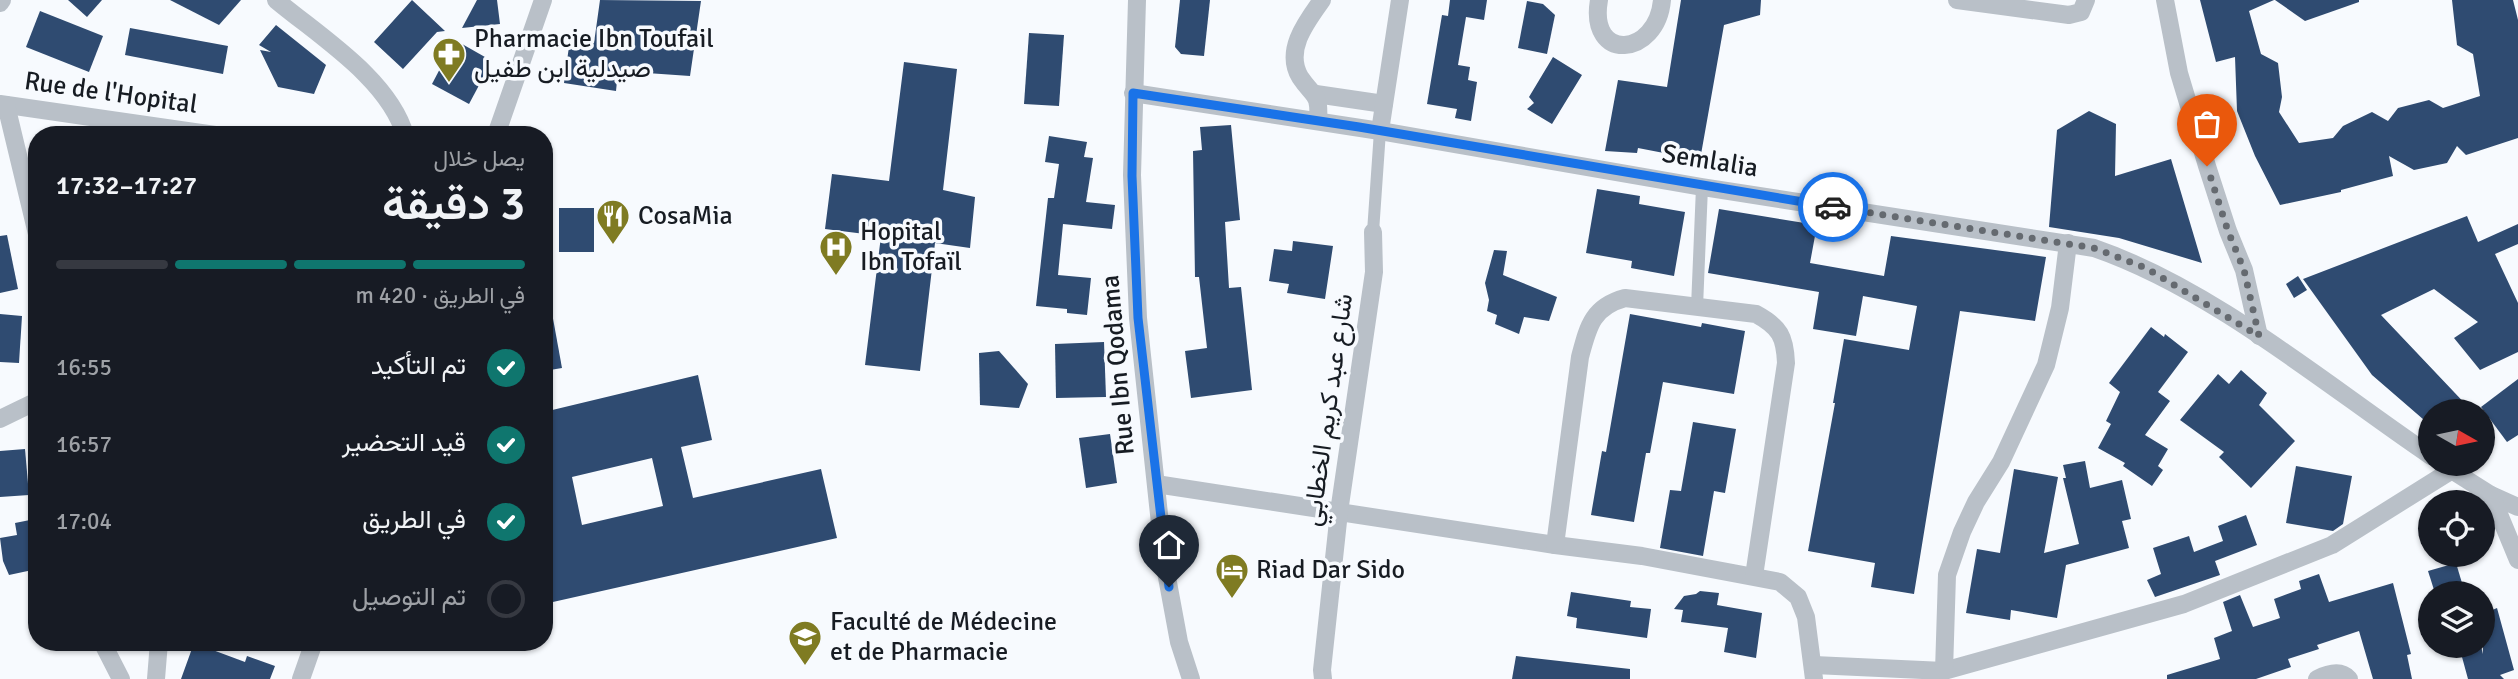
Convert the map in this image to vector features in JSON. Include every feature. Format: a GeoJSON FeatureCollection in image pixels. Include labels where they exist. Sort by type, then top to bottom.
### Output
{"type":"FeatureCollection","features":[{"type":"Feature","properties":{"kind":"street"},"geometry":{"type":"LineString","coordinates":[[276,0],[372,79],[403,126]]}},
{"type":"Feature","properties":{"kind":"street"},"geometry":{"type":"LineString","coordinates":[[499,126],[543,0]]}},
{"type":"Feature","properties":{"kind":"street","name":"Rue Ibn Qodama"},"geometry":{"type":"LineString","coordinates":[[1137,0],[1132,176],[1138,318],[1169,587],[1191,679]]}},
{"type":"Feature","properties":{"kind":"street"},"geometry":{"type":"LineString","coordinates":[[1318,121],[1319,103],[1316,94],[1300,76],[1295,52],[1305,22],[1322,0]]}},
{"type":"Feature","properties":{"kind":"street"},"geometry":{"type":"LineString","coordinates":[[1373,232],[1380,131],[1399,0]]}},
{"type":"Feature","properties":{"kind":"street"},"geometry":{"type":"LineString","coordinates":[[1598,8],[1600,30],[1613,45],[1632,45],[1647,37],[1655,26],[1662,0]]}},
{"type":"Feature","properties":{"kind":"street"},"geometry":{"type":"LineString","coordinates":[[1956,0],[2069,15],[2081,12],[2086,0]]}},
{"type":"Feature","properties":{"kind":"street"},"geometry":{"type":"LineString","coordinates":[[2165,0],[2179,73],[2220,205],[2244,270],[2259,336]]}},
{"type":"Feature","properties":{"kind":"street","name":"Semlalia"},"geometry":{"type":"LineString","coordinates":[[1133,93],[1380,131],[1702,187],[2094,248],[2146,268],[2259,336],[2418,447]]}},
{"type":"Feature","properties":{"kind":"street"},"geometry":{"type":"LineString","coordinates":[[1316,94],[1384,104]]}},
{"type":"Feature","properties":{"kind":"street"},"geometry":{"type":"LineString","coordinates":[[3,104],[28,200]]}},
{"type":"Feature","properties":{"kind":"street","name":"Rue de l'Hopital"},"geometry":{"type":"LineString","coordinates":[[3,104],[153,126]]}},
{"type":"Feature","properties":{"kind":"street"},"geometry":{"type":"LineString","coordinates":[[1697,307],[1702,187]]}},
{"type":"Feature","properties":{"kind":"street","name":"شارع عبد كريم الخطابي"},"geometry":{"type":"LineString","coordinates":[[1323,679],[1339,512],[1374,272],[1373,232]]}},
{"type":"Feature","properties":{"kind":"street"},"geometry":{"type":"LineString","coordinates":[[1944,671],[1947,575],[1976,502],[2001,461],[2046,365],[2060,308],[2068,243]]}},
{"type":"Feature","properties":{"kind":"street"},"geometry":{"type":"LineString","coordinates":[[1555,545],[1580,357],[1586,334],[1595,316],[1608,302],[1625,298],[1756,314],[1769,321],[1780,333],[1786,344],[1786,363],[1754,576]]}},
{"type":"Feature","properties":{"kind":"street"},"geometry":{"type":"LineString","coordinates":[[0,419],[28,405]]}},
{"type":"Feature","properties":{"kind":"street"},"geometry":{"type":"LineString","coordinates":[[1156,484],[1642,556],[1780,582],[1798,597],[1807,617],[1814,672],[1944,671],[2185,604],[2332,545],[2434,476]]}},
{"type":"Feature","properties":{"kind":"street"},"geometry":{"type":"LineString","coordinates":[[2461,476],[2483,490]]}},
{"type":"Feature","properties":{"kind":"street"},"geometry":{"type":"LineString","coordinates":[[2495,497],[2518,507]]}},
{"type":"Feature","properties":{"kind":"street"},"geometry":{"type":"LineString","coordinates":[[2495,505],[2518,560]]}},
{"type":"Feature","properties":{"kind":"street"},"geometry":{"type":"LineString","coordinates":[[107,651],[121,679]]}},
{"type":"Feature","properties":{"kind":"street"},"geometry":{"type":"LineString","coordinates":[[156,679],[158,651]]}},
{"type":"Feature","properties":{"kind":"street"},"geometry":{"type":"LineString","coordinates":[[301,679],[311,651]]}},
{"type":"Feature","properties":{"kind":"street"},"geometry":{"type":"LineString","coordinates":[[2317,679],[2334,673],[2346,675],[2349,679]]}},
{"type":"Feature","properties":{"kind":"building"},"geometry":{"type":"Polygon","coordinates":[[[68,0],[102,0],[87,17],[68,0]]]}},
{"type":"Feature","properties":{"kind":"building"},"geometry":{"type":"Polygon","coordinates":[[[170,0],[241,0],[219,25],[170,0]]]}},
{"type":"Feature","properties":{"kind":"building"},"geometry":{"type":"Polygon","coordinates":[[[412,0],[445,31],[437,32],[403,69],[374,42],[412,0]]]}},
{"type":"Feature","properties":{"kind":"building"},"geometry":{"type":"Polygon","coordinates":[[[477,0],[497,0],[500,24],[462,28],[477,0]]]}},
{"type":"Feature","properties":{"kind":"building"},"geometry":{"type":"Polygon","coordinates":[[[600,0],[701,1],[690,76],[618,71],[616,91],[564,83],[570,39],[594,43],[600,0]]]}},
{"type":"Feature","properties":{"kind":"building"},"geometry":{"type":"Polygon","coordinates":[[[1180,0],[1210,0],[1204,56],[1181,54],[1175,47],[1180,0]]]}},
{"type":"Feature","properties":{"kind":"building"},"geometry":{"type":"Polygon","coordinates":[[[1450,0],[1487,0],[1484,20],[1466,17],[1458,65],[1470,67],[1468,80],[1477,82],[1471,121],[1455,118],[1457,109],[1427,104],[1442,15],[1448,16],[1450,0]]]}},
{"type":"Feature","properties":{"kind":"building"},"geometry":{"type":"Polygon","coordinates":[[[1681,0],[1761,0],[1760,15],[1724,25],[1700,160],[1638,148],[1637,153],[1605,151],[1618,80],[1667,87],[1681,0]]]}},
{"type":"Feature","properties":{"kind":"building"},"geometry":{"type":"Polygon","coordinates":[[[2200,0],[2274,0],[2249,11],[2261,54],[2278,63],[2282,97],[2279,112],[2299,143],[2333,138],[2343,126],[2372,112],[2388,121],[2398,108],[2429,100],[2443,108],[2480,96],[2473,54],[2457,45],[2452,0],[2513,0],[2518,20],[2518,138],[2466,155],[2457,146],[2447,163],[2414,170],[2389,156],[2393,176],[2341,192],[2280,205],[2255,156],[2237,111],[2235,57],[2216,62],[2200,0]]]}},
{"type":"Feature","properties":{"kind":"building"},"geometry":{"type":"Polygon","coordinates":[[[2275,0],[2359,0],[2359,2],[2305,21],[2275,0]]]}},
{"type":"Feature","properties":{"kind":"building"},"geometry":{"type":"Polygon","coordinates":[[[1527,1],[1543,4],[1555,15],[1547,54],[1518,48],[1527,1]]]}},
{"type":"Feature","properties":{"kind":"building"},"geometry":{"type":"Polygon","coordinates":[[[40,11],[103,36],[89,72],[26,47],[40,11]]]}},
{"type":"Feature","properties":{"kind":"building"},"geometry":{"type":"Polygon","coordinates":[[[276,25],[326,65],[314,94],[278,87],[260,50],[271,52],[259,45],[276,25]]]}},
{"type":"Feature","properties":{"kind":"building"},"geometry":{"type":"Polygon","coordinates":[[[130,28],[228,46],[223,74],[125,55],[130,28]]]}},
{"type":"Feature","properties":{"kind":"building"},"geometry":{"type":"Polygon","coordinates":[[[1029,33],[1064,35],[1059,106],[1024,104],[1029,33]]]}},
{"type":"Feature","properties":{"kind":"building"},"geometry":{"type":"Polygon","coordinates":[[[455,40],[492,61],[469,104],[432,84],[455,40]]]}},
{"type":"Feature","properties":{"kind":"building"},"geometry":{"type":"Polygon","coordinates":[[[1553,57],[1582,75],[1552,124],[1527,109],[1534,103],[1529,97],[1553,57]]]}},
{"type":"Feature","properties":{"kind":"building"},"geometry":{"type":"Polygon","coordinates":[[[904,62],[957,69],[943,190],[975,197],[970,248],[935,243],[920,371],[865,365],[881,236],[825,229],[832,174],[889,181],[904,62]]]}},
{"type":"Feature","properties":{"kind":"building"},"geometry":{"type":"Polygon","coordinates":[[[2089,111],[2116,124],[2115,176],[2171,159],[2202,263],[2119,238],[2049,227],[2057,130],[2089,111]]]}},
{"type":"Feature","properties":{"kind":"building"},"geometry":{"type":"Polygon","coordinates":[[[1231,125],[1240,220],[1225,222],[1229,288],[1241,287],[1252,390],[1191,398],[1185,351],[1207,348],[1199,277],[1195,277],[1193,151],[1202,150],[1200,127],[1231,125]]]}},
{"type":"Feature","properties":{"kind":"building"},"geometry":{"type":"Polygon","coordinates":[[[1049,136],[1087,142],[1084,157],[1093,158],[1086,202],[1115,205],[1112,229],[1063,224],[1058,275],[1091,278],[1087,315],[1067,313],[1067,309],[1036,306],[1048,198],[1054,198],[1059,164],[1045,162],[1049,136]]]}},
{"type":"Feature","properties":{"kind":"building"},"geometry":{"type":"Polygon","coordinates":[[[1597,189],[1640,196],[1639,204],[1685,212],[1674,276],[1631,268],[1632,261],[1586,253],[1597,189]]]}},
{"type":"Feature","properties":{"kind":"building"},"geometry":{"type":"Polygon","coordinates":[[[559,208],[594,208],[594,252],[559,252],[559,208]]]}},
{"type":"Feature","properties":{"kind":"building"},"geometry":{"type":"Polygon","coordinates":[[[1719,209],[1817,225],[1810,263],[1884,276],[1891,236],[2046,257],[2035,321],[1960,311],[1914,594],[1871,587],[1875,563],[1808,551],[1844,339],[1909,350],[1917,306],[1863,296],[1856,336],[1813,329],[1819,292],[1708,273],[1719,209]]]}},
{"type":"Feature","properties":{"kind":"building"},"geometry":{"type":"Polygon","coordinates":[[[2467,216],[2478,242],[2518,224],[2518,244],[2495,254],[2518,303],[2518,352],[2480,370],[2454,338],[2478,322],[2434,289],[2381,315],[2461,399],[2418,399],[2418,415],[2372,375],[2303,279],[2467,216]]]}},
{"type":"Feature","properties":{"kind":"building"},"geometry":{"type":"Polygon","coordinates":[[[7,235],[18,289],[0,293],[0,236],[7,235]]]}},
{"type":"Feature","properties":{"kind":"building"},"geometry":{"type":"Polygon","coordinates":[[[1293,241],[1333,246],[1325,299],[1287,293],[1289,284],[1269,281],[1274,249],[1292,251],[1293,241]]]}},
{"type":"Feature","properties":{"kind":"building"},"geometry":{"type":"Polygon","coordinates":[[[1494,250],[1507,251],[1503,275],[1557,297],[1549,321],[1524,317],[1519,334],[1495,324],[1497,315],[1487,311],[1489,300],[1485,283],[1494,250]]]}},
{"type":"Feature","properties":{"kind":"building"},"geometry":{"type":"Polygon","coordinates":[[[2298,276],[2307,290],[2294,298],[2286,284],[2298,276]]]}},
{"type":"Feature","properties":{"kind":"building"},"geometry":{"type":"Polygon","coordinates":[[[0,314],[22,316],[19,363],[0,362],[0,314]]]}},
{"type":"Feature","properties":{"kind":"building"},"geometry":{"type":"Polygon","coordinates":[[[1630,314],[1701,327],[1702,323],[1745,331],[1734,394],[1663,382],[1650,453],[1646,453],[1634,522],[1591,515],[1602,451],[1606,452],[1630,314]]]}},
{"type":"Feature","properties":{"kind":"building"},"geometry":{"type":"Polygon","coordinates":[[[553,318],[562,368],[553,370],[553,318]]]}},
{"type":"Feature","properties":{"kind":"building"},"geometry":{"type":"Polygon","coordinates":[[[2151,327],[2188,352],[2158,392],[2170,401],[2145,435],[2168,449],[2158,466],[2163,470],[2152,486],[2123,466],[2125,463],[2098,448],[2111,424],[2106,421],[2120,392],[2109,383],[2151,327]]]}},
{"type":"Feature","properties":{"kind":"building"},"geometry":{"type":"Polygon","coordinates":[[[1104,342],[1106,397],[1056,398],[1055,344],[1104,342]]]}},
{"type":"Feature","properties":{"kind":"building"},"geometry":{"type":"Polygon","coordinates":[[[999,351],[1028,384],[1019,408],[980,405],[979,353],[999,351]]]}},
{"type":"Feature","properties":{"kind":"building"},"geometry":{"type":"Polygon","coordinates":[[[2241,370],[2267,393],[2259,405],[2295,441],[2251,488],[2219,457],[2224,452],[2180,420],[2218,374],[2229,384],[2241,370]]]}},
{"type":"Feature","properties":{"kind":"building"},"geometry":{"type":"Polygon","coordinates":[[[698,375],[712,440],[681,447],[693,498],[821,469],[837,538],[553,602],[553,410],[698,375]],[[652,458],[572,477],[582,525],[663,506],[652,458]]]}},
{"type":"Feature","properties":{"kind":"building"},"geometry":{"type":"Polygon","coordinates":[[[2518,379],[2518,435],[2507,442],[2496,427],[2496,399],[2492,399],[2518,379]]]}},
{"type":"Feature","properties":{"kind":"building"},"geometry":{"type":"Polygon","coordinates":[[[1693,422],[1736,429],[1725,493],[1714,491],[1703,556],[1660,548],[1670,490],[1681,491],[1693,422]]]}},
{"type":"Feature","properties":{"kind":"building"},"geometry":{"type":"Polygon","coordinates":[[[1110,434],[1117,483],[1086,488],[1079,438],[1110,434]]]}},
{"type":"Feature","properties":{"kind":"building"},"geometry":{"type":"Polygon","coordinates":[[[25,449],[28,495],[0,497],[0,451],[25,449]]]}},
{"type":"Feature","properties":{"kind":"building"},"geometry":{"type":"Polygon","coordinates":[[[2085,461],[2090,488],[2122,480],[2131,519],[2122,521],[2129,548],[2066,565],[2057,618],[2011,610],[2010,620],[1966,613],[1977,549],[2000,553],[2014,469],[2058,477],[2044,553],[2079,544],[2063,478],[2066,478],[2063,465],[2085,461]]]}},
{"type":"Feature","properties":{"kind":"building"},"geometry":{"type":"Polygon","coordinates":[[[2296,466],[2352,476],[2343,524],[2333,531],[2286,523],[2296,466]]]}},
{"type":"Feature","properties":{"kind":"building"},"geometry":{"type":"Polygon","coordinates":[[[2246,515],[2257,545],[2215,561],[2220,575],[2155,597],[2147,580],[2161,574],[2153,548],[2189,536],[2194,552],[2223,541],[2218,526],[2246,515]]]}},
{"type":"Feature","properties":{"kind":"building"},"geometry":{"type":"Polygon","coordinates":[[[28,520],[28,571],[9,575],[3,561],[0,538],[17,535],[15,523],[28,520]]]}},
{"type":"Feature","properties":{"kind":"building"},"geometry":{"type":"Polygon","coordinates":[[[2457,567],[2461,581],[2431,581],[2428,571],[2457,567]]]}},
{"type":"Feature","properties":{"kind":"building"},"geometry":{"type":"Polygon","coordinates":[[[2319,574],[2329,602],[2393,583],[2411,654],[2407,655],[2412,679],[2373,679],[2359,631],[2317,645],[2319,649],[2288,659],[2291,667],[2256,679],[2167,679],[2167,675],[2220,659],[2214,638],[2232,631],[2223,602],[2240,595],[2253,627],[2280,618],[2274,599],[2301,589],[2299,581],[2319,574]]]}},
{"type":"Feature","properties":{"kind":"building"},"geometry":{"type":"Polygon","coordinates":[[[1700,591],[1719,593],[1717,605],[1762,613],[1756,658],[1724,652],[1728,628],[1681,622],[1683,610],[1674,609],[1684,596],[1700,591]]]}},
{"type":"Feature","properties":{"kind":"building"},"geometry":{"type":"Polygon","coordinates":[[[1571,592],[1631,601],[1630,607],[1651,609],[1647,638],[1576,628],[1577,618],[1567,616],[1571,592]]]}},
{"type":"Feature","properties":{"kind":"building"},"geometry":{"type":"Polygon","coordinates":[[[2497,608],[2514,670],[2500,675],[2504,679],[2468,679],[2462,658],[2495,658],[2497,608]]]}},
{"type":"Feature","properties":{"kind":"building"},"geometry":{"type":"Polygon","coordinates":[[[191,651],[215,651],[245,662],[247,656],[275,666],[270,679],[181,679],[191,651]]]}},
{"type":"Feature","properties":{"kind":"building"},"geometry":{"type":"Polygon","coordinates":[[[1516,656],[1630,669],[1630,679],[1512,679],[1516,656]]]}},
{"type":"Feature","properties":{"kind":"way so far"},"geometry":{"type":"LineString","coordinates":[[1833,207],[2094,248],[2146,268],[2259,336],[2244,270],[2207,166]]}},
{"type":"Feature","properties":{"kind":"place","name":"Pharmacie Ibn Toufail صيدلية ابن طفيل"},"geometry":{"type":"Point","coordinates":[449,84]}},
{"type":"Feature","properties":{"kind":"place","name":"CosaMia"},"geometry":{"type":"Point","coordinates":[613,246]}},
{"type":"Feature","properties":{"kind":"place","name":"Hopital Ibn Tofaïl"},"geometry":{"type":"Point","coordinates":[836,277]}},
{"type":"Feature","properties":{"kind":"place","name":"Riad Dar Sido"},"geometry":{"type":"Point","coordinates":[1232,600]}},
{"type":"Feature","properties":{"kind":"place","name":"Faculté de Médecine et de Pharmacie"},"geometry":{"type":"Point","coordinates":[805,667]}},
{"type":"Feature","properties":{"kind":"route"},"geometry":{"type":"LineString","coordinates":[[1169,587],[1138,318],[1132,176],[1133,93],[1359,127],[1678,183],[1833,207]]}}]}
